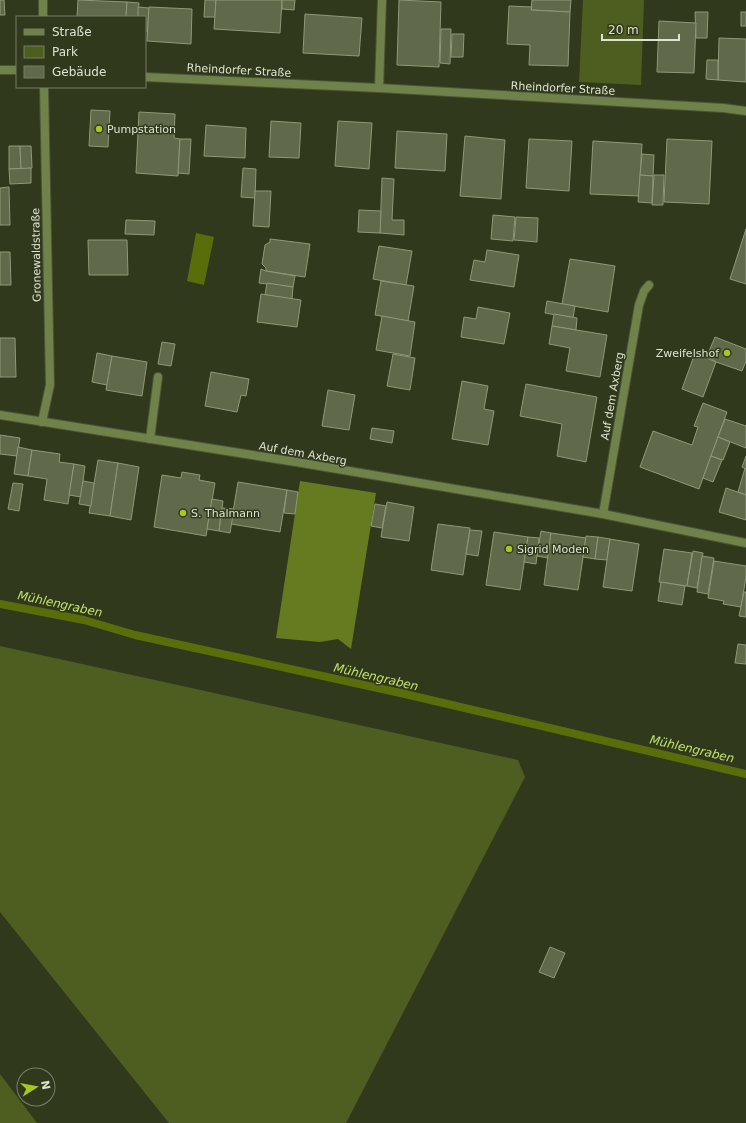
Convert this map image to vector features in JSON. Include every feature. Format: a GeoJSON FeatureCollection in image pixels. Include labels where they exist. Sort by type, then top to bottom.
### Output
{"type":"FeatureCollection","features":[{"type":"Feature","properties":{"kind":"street"},"geometry":{"type":"LineString","coordinates":[[43,16],[44,0]]}},
{"type":"Feature","properties":{"kind":"street"},"geometry":{"type":"LineString","coordinates":[[379,88],[382,0]]}},
{"type":"Feature","properties":{"kind":"street"},"geometry":{"type":"LineString","coordinates":[[0,70],[16,70]]}},
{"type":"Feature","properties":{"kind":"street","name":"Rheindorfer Straße"},"geometry":{"type":"LineString","coordinates":[[146,77],[379,88],[723,108],[746,112]]}},
{"type":"Feature","properties":{"kind":"street","name":"Gronewaldstraße"},"geometry":{"type":"LineString","coordinates":[[42,422],[50,385],[44,88]]}},
{"type":"Feature","properties":{"kind":"street","name":"Auf dem Axberg"},"geometry":{"type":"LineString","coordinates":[[603,514],[639,305],[644,291],[649,285]]}},
{"type":"Feature","properties":{"kind":"street"},"geometry":{"type":"LineString","coordinates":[[150,439],[158,377]]}},
{"type":"Feature","properties":{"kind":"street","name":"Auf dem Axberg"},"geometry":{"type":"LineString","coordinates":[[0,415],[603,514],[746,543]]}},
{"type":"Feature","properties":{"kind":"green space"},"geometry":{"type":"Polygon","coordinates":[[[583,0],[644,0],[641,85],[579,82],[583,0]]]}},
{"type":"Feature","properties":{"kind":"green space"},"geometry":{"type":"Polygon","coordinates":[[[0,646],[518,760],[525,777],[346,1123],[169,1123],[0,912],[0,646]]]}},
{"type":"Feature","properties":{"kind":"green space"},"geometry":{"type":"Polygon","coordinates":[[[0,1074],[16,1095],[16,1107],[25,1107],[37,1123],[0,1123],[0,1074]]]}},
{"type":"Feature","properties":{"kind":"shaded area"},"geometry":{"type":"Polygon","coordinates":[[[196,233],[214,237],[204,285],[187,281],[196,233]]]}},
{"type":"Feature","properties":{"kind":"shaded area"},"geometry":{"type":"Polygon","coordinates":[[[300,481],[376,493],[351,649],[338,639],[320,642],[276,638],[300,481]]]}},
{"type":"Feature","properties":{"kind":"building"},"geometry":{"type":"Polygon","coordinates":[[[0,0],[4,0],[5,15],[0,15],[0,0]]]}},
{"type":"Feature","properties":{"kind":"building"},"geometry":{"type":"Polygon","coordinates":[[[78,0],[127,2],[126,16],[77,16],[78,0]]]}},
{"type":"Feature","properties":{"kind":"building"},"geometry":{"type":"Polygon","coordinates":[[[205,0],[216,0],[215,17],[204,17],[205,0]]]}},
{"type":"Feature","properties":{"kind":"building"},"geometry":{"type":"Polygon","coordinates":[[[216,0],[282,0],[280,33],[214,29],[216,0]]]}},
{"type":"Feature","properties":{"kind":"building"},"geometry":{"type":"Polygon","coordinates":[[[282,0],[295,0],[294,10],[282,9],[282,0]]]}},
{"type":"Feature","properties":{"kind":"building"},"geometry":{"type":"Polygon","coordinates":[[[399,0],[441,2],[439,67],[397,65],[399,0]]]}},
{"type":"Feature","properties":{"kind":"building"},"geometry":{"type":"Polygon","coordinates":[[[532,0],[571,0],[570,12],[531,10],[532,0]]]}},
{"type":"Feature","properties":{"kind":"building"},"geometry":{"type":"Polygon","coordinates":[[[127,2],[139,3],[138,16],[126,16],[127,2]]]}},
{"type":"Feature","properties":{"kind":"building"},"geometry":{"type":"Polygon","coordinates":[[[509,6],[532,7],[531,10],[570,12],[568,66],[529,65],[530,45],[507,44],[509,6]]]}},
{"type":"Feature","properties":{"kind":"building"},"geometry":{"type":"Polygon","coordinates":[[[138,7],[149,8],[148,31],[146,31],[146,16],[138,16],[138,7]]]}},
{"type":"Feature","properties":{"kind":"building"},"geometry":{"type":"Polygon","coordinates":[[[149,7],[192,9],[191,44],[147,41],[149,7]]]}},
{"type":"Feature","properties":{"kind":"building"},"geometry":{"type":"Polygon","coordinates":[[[695,12],[708,12],[707,38],[696,38],[695,12]]]}},
{"type":"Feature","properties":{"kind":"building"},"geometry":{"type":"Polygon","coordinates":[[[741,12],[746,12],[746,26],[741,26],[741,12]]]}},
{"type":"Feature","properties":{"kind":"building"},"geometry":{"type":"Polygon","coordinates":[[[305,14],[362,18],[359,56],[303,53],[305,14]]]}},
{"type":"Feature","properties":{"kind":"building"},"geometry":{"type":"Polygon","coordinates":[[[659,21],[696,23],[694,73],[657,72],[659,21]]]}},
{"type":"Feature","properties":{"kind":"building"},"geometry":{"type":"Polygon","coordinates":[[[441,29],[451,29],[450,64],[440,63],[441,29]]]}},
{"type":"Feature","properties":{"kind":"building"},"geometry":{"type":"Polygon","coordinates":[[[452,34],[464,34],[463,57],[451,57],[452,34]]]}},
{"type":"Feature","properties":{"kind":"building"},"geometry":{"type":"Polygon","coordinates":[[[719,38],[746,39],[746,82],[718,80],[719,38]]]}},
{"type":"Feature","properties":{"kind":"building"},"geometry":{"type":"Polygon","coordinates":[[[707,60],[718,60],[718,80],[706,79],[707,60]]]}},
{"type":"Feature","properties":{"kind":"building","name":"Pumpstation"},"geometry":{"type":"Polygon","coordinates":[[[91,110],[110,111],[108,147],[89,146],[91,110]]]}},
{"type":"Feature","properties":{"kind":"building"},"geometry":{"type":"Polygon","coordinates":[[[139,112],[175,114],[174,138],[180,139],[178,176],[136,173],[139,112]]]}},
{"type":"Feature","properties":{"kind":"building"},"geometry":{"type":"Polygon","coordinates":[[[271,121],[301,123],[299,158],[269,157],[271,121]]]}},
{"type":"Feature","properties":{"kind":"building"},"geometry":{"type":"Polygon","coordinates":[[[338,121],[372,123],[369,169],[335,166],[338,121]]]}},
{"type":"Feature","properties":{"kind":"building"},"geometry":{"type":"Polygon","coordinates":[[[206,125],[246,128],[245,158],[204,156],[206,125]]]}},
{"type":"Feature","properties":{"kind":"building"},"geometry":{"type":"Polygon","coordinates":[[[397,131],[447,134],[445,171],[395,168],[397,131]]]}},
{"type":"Feature","properties":{"kind":"building"},"geometry":{"type":"Polygon","coordinates":[[[465,136],[505,140],[501,199],[460,196],[465,136]]]}},
{"type":"Feature","properties":{"kind":"building"},"geometry":{"type":"Polygon","coordinates":[[[180,139],[191,139],[189,174],[178,173],[180,139]]]}},
{"type":"Feature","properties":{"kind":"building"},"geometry":{"type":"Polygon","coordinates":[[[529,139],[572,141],[569,191],[526,188],[529,139]]]}},
{"type":"Feature","properties":{"kind":"building"},"geometry":{"type":"Polygon","coordinates":[[[667,139],[712,141],[709,204],[664,202],[667,139]]]}},
{"type":"Feature","properties":{"kind":"building"},"geometry":{"type":"Polygon","coordinates":[[[593,141],[642,144],[639,196],[590,194],[593,141]]]}},
{"type":"Feature","properties":{"kind":"building"},"geometry":{"type":"Polygon","coordinates":[[[9,146],[20,146],[21,169],[9,169],[9,146]]]}},
{"type":"Feature","properties":{"kind":"building"},"geometry":{"type":"Polygon","coordinates":[[[20,146],[31,146],[32,168],[21,169],[20,146]]]}},
{"type":"Feature","properties":{"kind":"building"},"geometry":{"type":"Polygon","coordinates":[[[642,154],[654,155],[653,176],[640,175],[642,154]]]}},
{"type":"Feature","properties":{"kind":"building"},"geometry":{"type":"Polygon","coordinates":[[[31,168],[31,183],[10,184],[9,169],[31,168]]]}},
{"type":"Feature","properties":{"kind":"building"},"geometry":{"type":"Polygon","coordinates":[[[243,168],[256,169],[255,198],[241,197],[243,168]]]}},
{"type":"Feature","properties":{"kind":"building"},"geometry":{"type":"Polygon","coordinates":[[[640,175],[653,176],[652,203],[638,202],[640,175]]]}},
{"type":"Feature","properties":{"kind":"building"},"geometry":{"type":"Polygon","coordinates":[[[654,175],[664,175],[663,205],[652,205],[654,175]]]}},
{"type":"Feature","properties":{"kind":"building"},"geometry":{"type":"Polygon","coordinates":[[[382,178],[394,179],[392,220],[404,220],[404,235],[380,233],[382,178]]]}},
{"type":"Feature","properties":{"kind":"building"},"geometry":{"type":"Polygon","coordinates":[[[9,187],[10,225],[0,225],[0,188],[9,187]]]}},
{"type":"Feature","properties":{"kind":"building"},"geometry":{"type":"Polygon","coordinates":[[[255,191],[271,191],[269,227],[253,226],[255,191]]]}},
{"type":"Feature","properties":{"kind":"building"},"geometry":{"type":"Polygon","coordinates":[[[359,210],[381,211],[380,233],[358,232],[359,210]]]}},
{"type":"Feature","properties":{"kind":"building"},"geometry":{"type":"Polygon","coordinates":[[[493,215],[515,217],[513,241],[491,239],[493,215]]]}},
{"type":"Feature","properties":{"kind":"building"},"geometry":{"type":"Polygon","coordinates":[[[516,217],[538,218],[537,242],[514,240],[516,217]]]}},
{"type":"Feature","properties":{"kind":"building"},"geometry":{"type":"Polygon","coordinates":[[[126,220],[155,221],[154,235],[125,234],[126,220]]]}},
{"type":"Feature","properties":{"kind":"building"},"geometry":{"type":"Polygon","coordinates":[[[746,229],[746,284],[730,279],[746,229]]]}},
{"type":"Feature","properties":{"kind":"building"},"geometry":{"type":"Polygon","coordinates":[[[270,239],[310,244],[305,277],[266,271],[266,268],[262,264],[265,245],[270,242],[270,239]]]}},
{"type":"Feature","properties":{"kind":"building"},"geometry":{"type":"Polygon","coordinates":[[[88,240],[127,240],[128,275],[89,275],[88,240]]]}},
{"type":"Feature","properties":{"kind":"building"},"geometry":{"type":"Polygon","coordinates":[[[379,246],[412,251],[406,285],[373,279],[379,246]]]}},
{"type":"Feature","properties":{"kind":"building"},"geometry":{"type":"Polygon","coordinates":[[[487,250],[519,255],[514,287],[470,280],[474,260],[485,262],[487,250]]]}},
{"type":"Feature","properties":{"kind":"building"},"geometry":{"type":"Polygon","coordinates":[[[0,252],[10,252],[11,285],[0,285],[0,252]]]}},
{"type":"Feature","properties":{"kind":"building"},"geometry":{"type":"Polygon","coordinates":[[[570,259],[615,266],[608,312],[562,304],[570,259]]]}},
{"type":"Feature","properties":{"kind":"building"},"geometry":{"type":"Polygon","coordinates":[[[261,269],[295,276],[293,287],[259,283],[261,269]]]}},
{"type":"Feature","properties":{"kind":"building"},"geometry":{"type":"Polygon","coordinates":[[[381,281],[414,286],[408,321],[375,315],[381,281]]]}},
{"type":"Feature","properties":{"kind":"building"},"geometry":{"type":"Polygon","coordinates":[[[267,283],[293,287],[292,299],[265,295],[267,283]]]}},
{"type":"Feature","properties":{"kind":"building"},"geometry":{"type":"Polygon","coordinates":[[[261,294],[301,300],[297,327],[257,322],[261,294]]]}},
{"type":"Feature","properties":{"kind":"building"},"geometry":{"type":"Polygon","coordinates":[[[547,301],[575,306],[573,318],[545,313],[547,301]]]}},
{"type":"Feature","properties":{"kind":"building"},"geometry":{"type":"Polygon","coordinates":[[[478,307],[510,313],[504,344],[461,337],[464,317],[476,319],[478,307]]]}},
{"type":"Feature","properties":{"kind":"building"},"geometry":{"type":"Polygon","coordinates":[[[554,314],[577,318],[576,330],[552,326],[554,314]]]}},
{"type":"Feature","properties":{"kind":"building"},"geometry":{"type":"Polygon","coordinates":[[[382,316],[415,322],[410,356],[376,350],[382,316]]]}},
{"type":"Feature","properties":{"kind":"building"},"geometry":{"type":"Polygon","coordinates":[[[552,326],[607,335],[600,377],[566,371],[570,348],[549,344],[552,326]]]}},
{"type":"Feature","properties":{"kind":"building","name":"Zweifelshof"},"geometry":{"type":"Polygon","coordinates":[[[715,337],[746,349],[746,361],[742,371],[716,362],[707,356],[715,337]]]}},
{"type":"Feature","properties":{"kind":"building"},"geometry":{"type":"Polygon","coordinates":[[[0,338],[15,338],[16,377],[0,377],[0,338]]]}},
{"type":"Feature","properties":{"kind":"building"},"geometry":{"type":"Polygon","coordinates":[[[162,342],[175,344],[171,366],[158,364],[162,342]]]}},
{"type":"Feature","properties":{"kind":"building"},"geometry":{"type":"Polygon","coordinates":[[[97,353],[112,356],[107,385],[92,382],[97,353]]]}},
{"type":"Feature","properties":{"kind":"building"},"geometry":{"type":"Polygon","coordinates":[[[695,353],[716,362],[703,397],[682,389],[695,353]]]}},
{"type":"Feature","properties":{"kind":"building"},"geometry":{"type":"Polygon","coordinates":[[[393,354],[415,358],[410,390],[387,386],[393,354]]]}},
{"type":"Feature","properties":{"kind":"building"},"geometry":{"type":"Polygon","coordinates":[[[112,356],[147,362],[142,396],[106,390],[112,356]]]}},
{"type":"Feature","properties":{"kind":"building"},"geometry":{"type":"Polygon","coordinates":[[[211,372],[249,379],[246,396],[241,395],[237,412],[205,406],[211,372]]]}},
{"type":"Feature","properties":{"kind":"building"},"geometry":{"type":"Polygon","coordinates":[[[462,381],[488,386],[484,409],[494,411],[488,445],[452,439],[462,381]]]}},
{"type":"Feature","properties":{"kind":"building"},"geometry":{"type":"Polygon","coordinates":[[[526,384],[597,397],[586,462],[557,456],[562,424],[520,416],[526,384]]]}},
{"type":"Feature","properties":{"kind":"building"},"geometry":{"type":"Polygon","coordinates":[[[328,390],[355,395],[349,430],[322,426],[328,390]]]}},
{"type":"Feature","properties":{"kind":"building"},"geometry":{"type":"Polygon","coordinates":[[[703,403],[727,412],[699,489],[640,467],[653,431],[692,445],[698,427],[694,426],[703,403]]]}},
{"type":"Feature","properties":{"kind":"building"},"geometry":{"type":"Polygon","coordinates":[[[725,419],[746,426],[746,448],[718,437],[725,419]]]}},
{"type":"Feature","properties":{"kind":"building"},"geometry":{"type":"Polygon","coordinates":[[[372,428],[394,431],[392,443],[370,439],[372,428]]]}},
{"type":"Feature","properties":{"kind":"building"},"geometry":{"type":"Polygon","coordinates":[[[0,435],[20,438],[17,456],[0,454],[0,435]]]}},
{"type":"Feature","properties":{"kind":"building"},"geometry":{"type":"Polygon","coordinates":[[[718,437],[730,442],[723,460],[711,456],[718,437]]]}},
{"type":"Feature","properties":{"kind":"building"},"geometry":{"type":"Polygon","coordinates":[[[18,447],[32,450],[28,476],[14,474],[18,447]]]}},
{"type":"Feature","properties":{"kind":"building"},"geometry":{"type":"Polygon","coordinates":[[[32,450],[60,454],[59,462],[74,464],[68,504],[44,500],[47,479],[28,476],[32,450]]]}},
{"type":"Feature","properties":{"kind":"building"},"geometry":{"type":"Polygon","coordinates":[[[711,456],[722,460],[713,482],[703,478],[711,456]]]}},
{"type":"Feature","properties":{"kind":"building"},"geometry":{"type":"Polygon","coordinates":[[[746,456],[746,469],[742,467],[746,456]]]}},
{"type":"Feature","properties":{"kind":"building"},"geometry":{"type":"Polygon","coordinates":[[[98,460],[118,463],[110,516],[89,513],[98,460]]]}},
{"type":"Feature","properties":{"kind":"building"},"geometry":{"type":"Polygon","coordinates":[[[118,463],[139,467],[131,520],[110,516],[118,463]]]}},
{"type":"Feature","properties":{"kind":"building"},"geometry":{"type":"Polygon","coordinates":[[[74,464],[85,466],[81,497],[69,495],[74,464]]]}},
{"type":"Feature","properties":{"kind":"building"},"geometry":{"type":"Polygon","coordinates":[[[745,468],[746,469],[746,495],[738,492],[745,468]]]}},
{"type":"Feature","properties":{"kind":"building","name":"S. Thalmann"},"geometry":{"type":"Polygon","coordinates":[[[182,472],[200,475],[199,480],[215,483],[206,536],[154,527],[162,475],[181,478],[182,472]]]}},
{"type":"Feature","properties":{"kind":"building"},"geometry":{"type":"Polygon","coordinates":[[[83,481],[94,483],[91,506],[79,504],[83,481]]]}},
{"type":"Feature","properties":{"kind":"building"},"geometry":{"type":"Polygon","coordinates":[[[238,482],[287,490],[280,532],[231,524],[238,482]]]}},
{"type":"Feature","properties":{"kind":"building"},"geometry":{"type":"Polygon","coordinates":[[[13,483],[23,484],[19,511],[8,509],[13,483]]]}},
{"type":"Feature","properties":{"kind":"building"},"geometry":{"type":"Polygon","coordinates":[[[726,488],[746,495],[746,520],[719,512],[726,488]]]}},
{"type":"Feature","properties":{"kind":"building"},"geometry":{"type":"Polygon","coordinates":[[[287,490],[298,492],[295,514],[284,513],[287,490]]]}},
{"type":"Feature","properties":{"kind":"building"},"geometry":{"type":"Polygon","coordinates":[[[212,499],[223,501],[219,531],[207,529],[212,499]]]}},
{"type":"Feature","properties":{"kind":"building"},"geometry":{"type":"Polygon","coordinates":[[[387,502],[414,507],[409,541],[381,537],[387,502]]]}},
{"type":"Feature","properties":{"kind":"building"},"geometry":{"type":"Polygon","coordinates":[[[375,504],[386,506],[382,528],[371,526],[375,504]]]}},
{"type":"Feature","properties":{"kind":"building"},"geometry":{"type":"Polygon","coordinates":[[[222,508],[234,509],[230,533],[219,531],[222,508]]]}},
{"type":"Feature","properties":{"kind":"building"},"geometry":{"type":"Polygon","coordinates":[[[438,524],[470,528],[463,575],[431,570],[438,524]]]}},
{"type":"Feature","properties":{"kind":"building"},"geometry":{"type":"Polygon","coordinates":[[[470,530],[482,531],[478,556],[466,554],[470,530]]]}},
{"type":"Feature","properties":{"kind":"building"},"geometry":{"type":"Polygon","coordinates":[[[541,531],[551,533],[548,558],[537,556],[541,531]]]}},
{"type":"Feature","properties":{"kind":"building","name":"Sigrid Moden"},"geometry":{"type":"Polygon","coordinates":[[[494,532],[528,537],[520,590],[486,585],[494,532]]]}},
{"type":"Feature","properties":{"kind":"building"},"geometry":{"type":"Polygon","coordinates":[[[551,533],[586,538],[578,590],[544,585],[551,533]]]}},
{"type":"Feature","properties":{"kind":"building"},"geometry":{"type":"Polygon","coordinates":[[[586,536],[598,537],[595,559],[583,557],[586,536]]]}},
{"type":"Feature","properties":{"kind":"building"},"geometry":{"type":"Polygon","coordinates":[[[528,537],[539,538],[536,564],[524,562],[528,537]]]}},
{"type":"Feature","properties":{"kind":"building"},"geometry":{"type":"Polygon","coordinates":[[[598,537],[610,539],[607,560],[595,559],[598,537]]]}},
{"type":"Feature","properties":{"kind":"building"},"geometry":{"type":"Polygon","coordinates":[[[610,539],[639,544],[632,591],[603,587],[610,539]]]}},
{"type":"Feature","properties":{"kind":"building"},"geometry":{"type":"Polygon","coordinates":[[[664,549],[692,553],[687,586],[659,582],[664,549]]]}},
{"type":"Feature","properties":{"kind":"building"},"geometry":{"type":"Polygon","coordinates":[[[693,551],[703,553],[697,588],[687,586],[693,551]]]}},
{"type":"Feature","properties":{"kind":"building"},"geometry":{"type":"Polygon","coordinates":[[[702,556],[714,558],[708,594],[697,592],[702,556]]]}},
{"type":"Feature","properties":{"kind":"building"},"geometry":{"type":"Polygon","coordinates":[[[714,561],[746,566],[746,577],[741,607],[723,604],[724,601],[708,598],[714,561]]]}},
{"type":"Feature","properties":{"kind":"building"},"geometry":{"type":"Polygon","coordinates":[[[661,582],[685,586],[682,605],[658,601],[661,582]]]}},
{"type":"Feature","properties":{"kind":"building"},"geometry":{"type":"Polygon","coordinates":[[[744,592],[746,592],[746,617],[739,616],[744,592]]]}},
{"type":"Feature","properties":{"kind":"building"},"geometry":{"type":"Polygon","coordinates":[[[738,644],[746,645],[746,664],[735,663],[738,644]]]}},
{"type":"Feature","properties":{"kind":"building"},"geometry":{"type":"Polygon","coordinates":[[[550,947],[565,953],[554,978],[539,972],[550,947]]]}},
{"type":"Feature","properties":{"kind":"waterway","name":"Mühlengraben"},"geometry":{"type":"LineString","coordinates":[[0,604],[84,620],[135,635],[405,694],[746,774]]}},
{"type":"Feature","properties":{"kind":"place","name":"Pumpstation"},"geometry":{"type":"Point","coordinates":[99,129]}},
{"type":"Feature","properties":{"kind":"place","name":"Zweifelshof"},"geometry":{"type":"Point","coordinates":[727,353]}},
{"type":"Feature","properties":{"kind":"place","name":"S. Thalmann"},"geometry":{"type":"Point","coordinates":[183,513]}},
{"type":"Feature","properties":{"kind":"place","name":"Sigrid Moden"},"geometry":{"type":"Point","coordinates":[509,549]}}]}
